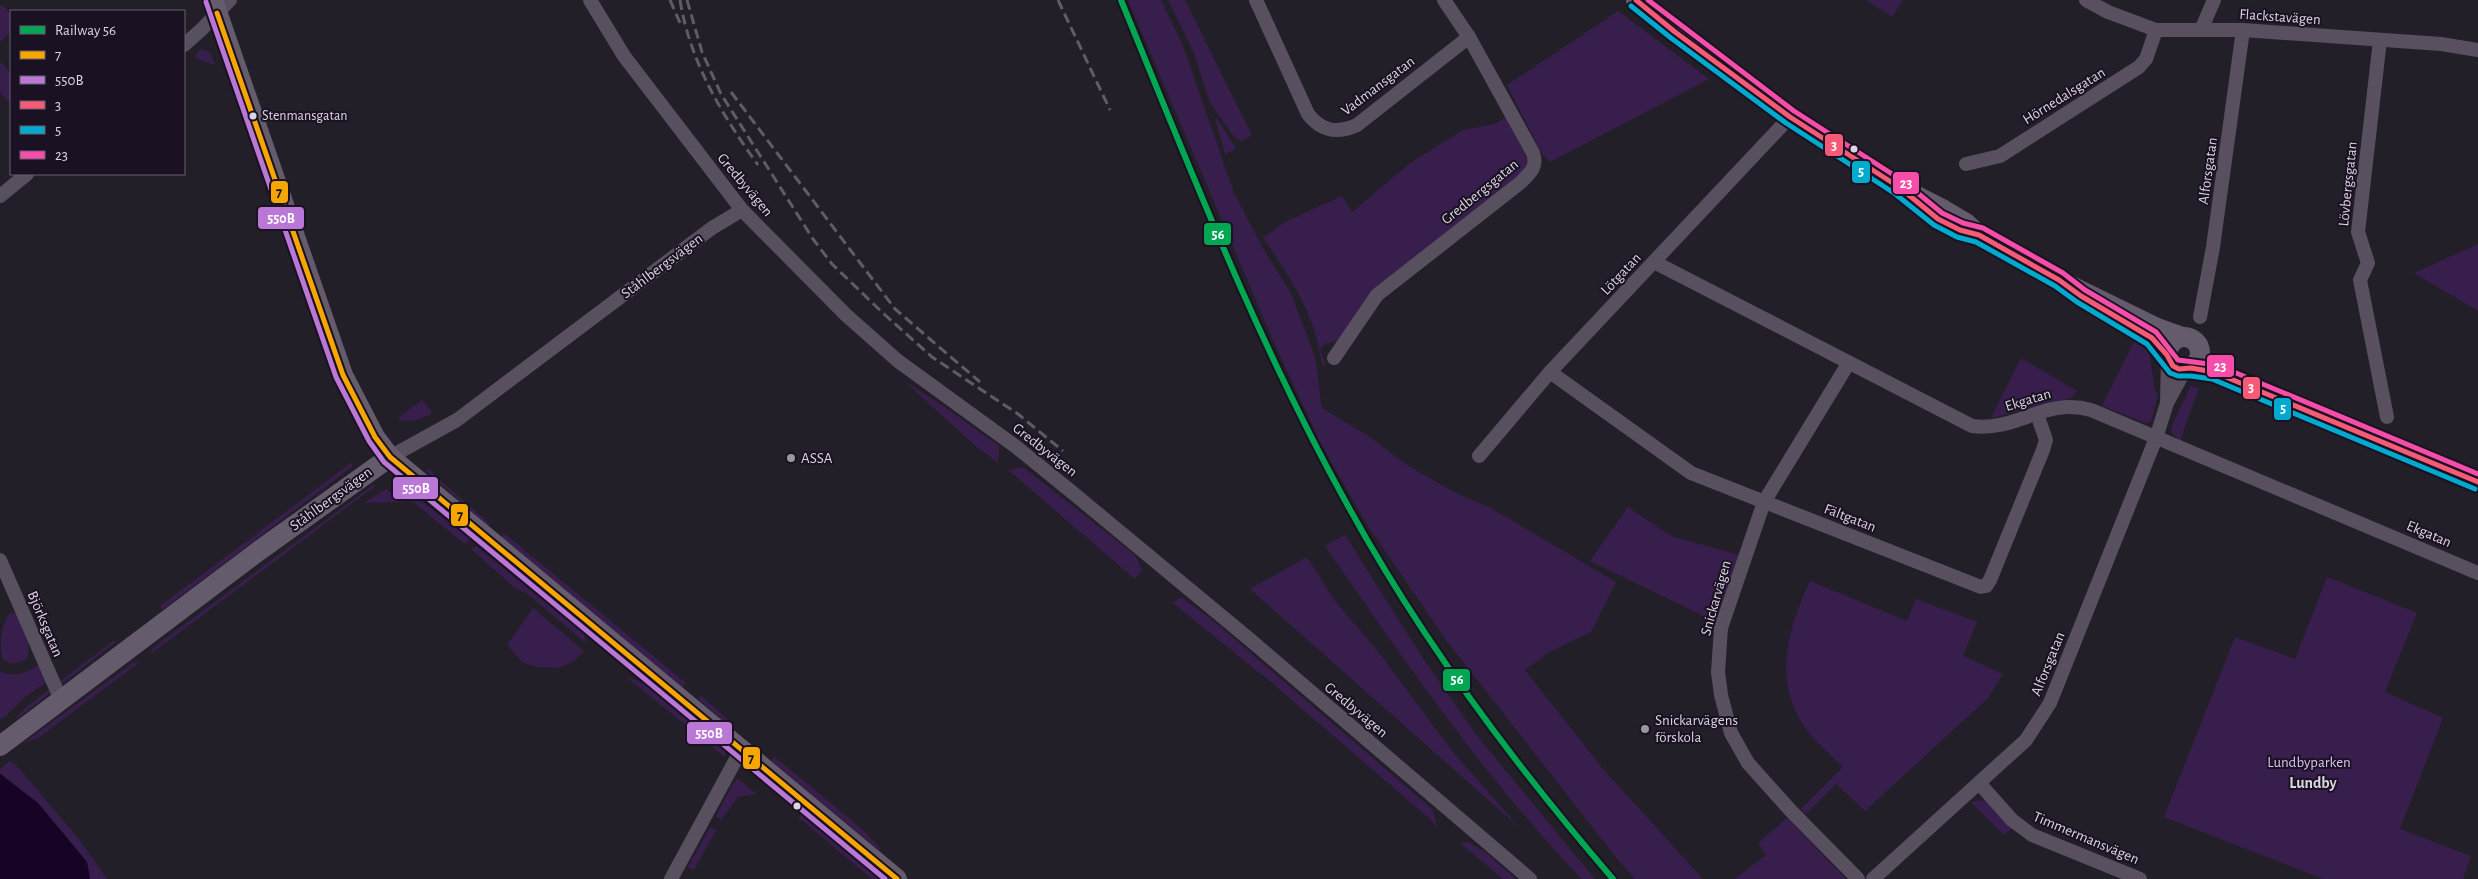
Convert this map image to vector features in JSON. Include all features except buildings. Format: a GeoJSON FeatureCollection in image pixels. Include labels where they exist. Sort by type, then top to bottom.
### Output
{"type":"FeatureCollection","features":[{"type":"Feature","properties":{"kind":"street","name":"Gredbyvägen"},"geometry":{"type":"LineString","coordinates":[[590,0],[624,56],[742,210],[846,315],[898,361],[1015,446],[1073,492],[1248,638],[1530,879]]}},
{"type":"Feature","properties":{"kind":"street","name":"Vadmansgatan"},"geometry":{"type":"LineString","coordinates":[[1256,0],[1308,114],[1316,124],[1336,131],[1357,125],[1469,37]]}},
{"type":"Feature","properties":{"kind":"street","name":"Gredbergsgatan"},"geometry":{"type":"LineString","coordinates":[[1334,358],[1377,295],[1520,183],[1535,166],[1536,161],[1533,153],[1469,37],[1444,0]]}},
{"type":"Feature","properties":{"kind":"street"},"geometry":{"type":"LineString","coordinates":[[1636,0],[1675,32],[1790,117],[1899,187],[1944,210],[1966,223],[1979,235],[2059,280],[2157,328],[2192,339],[2200,349],[2217,362],[2270,389],[2285,400]]}},
{"type":"Feature","properties":{"kind":"street","name":"Flackstavägen"},"geometry":{"type":"LineString","coordinates":[[2086,0],[2108,12],[2156,30],[2243,30],[2441,44],[2478,50]]}},
{"type":"Feature","properties":{"kind":"street"},"geometry":{"type":"LineString","coordinates":[[2201,30],[2214,0]]}},
{"type":"Feature","properties":{"kind":"street"},"geometry":{"type":"LineString","coordinates":[[185,44],[220,4]]}},
{"type":"Feature","properties":{"kind":"street"},"geometry":{"type":"LineString","coordinates":[[220,4],[343,375],[375,437],[390,456],[897,879]]}},
{"type":"Feature","properties":{"kind":"street","name":"Hörnedalsgatan"},"geometry":{"type":"LineString","coordinates":[[1966,164],[2000,156],[2139,67],[2146,59],[2156,30]]}},
{"type":"Feature","properties":{"kind":"street","name":"Alforsgatan"},"geometry":{"type":"LineString","coordinates":[[2200,317],[2213,247],[2243,30]]}},
{"type":"Feature","properties":{"kind":"street","name":"Lövbergsgatan"},"geometry":{"type":"LineString","coordinates":[[2380,40],[2358,232],[2368,263],[2360,280],[2386,417]]}},
{"type":"Feature","properties":{"kind":"street","name":"Lötgatan"},"geometry":{"type":"LineString","coordinates":[[1479,456],[1550,372],[1790,117]]}},
{"type":"Feature","properties":{"kind":"street"},"geometry":{"type":"LineString","coordinates":[[0,196],[26,175]]}},
{"type":"Feature","properties":{"kind":"street","name":"Ståhlbergsvägen"},"geometry":{"type":"LineString","coordinates":[[0,746],[268,544],[390,456],[457,420],[712,228],[742,210]]}},
{"type":"Feature","properties":{"kind":"street","name":"Ekgatan"},"geometry":{"type":"LineString","coordinates":[[1654,262],[1848,364],[1972,426],[1997,426],[2055,407],[2079,406],[2478,573]]}},
{"type":"Feature","properties":{"kind":"street"},"geometry":{"type":"LineString","coordinates":[[2059,280],[2081,296],[2152,338],[2173,366],[2214,372],[2478,482]]}},
{"type":"Feature","properties":{"kind":"street"},"geometry":{"type":"LineString","coordinates":[[2167,356],[2171,342],[2182,337]]}},
{"type":"Feature","properties":{"kind":"street"},"geometry":{"type":"LineString","coordinates":[[2188,369],[2198,361],[2200,349]]}},
{"type":"Feature","properties":{"kind":"street","name":"Alforsgatan"},"geometry":{"type":"LineString","coordinates":[[2167,356],[2167,403]]}},
{"type":"Feature","properties":{"kind":"street","name":"Snickarvägen"},"geometry":{"type":"LineString","coordinates":[[1848,364],[1764,502],[1721,628],[1718,672],[1726,716],[1738,748],[1758,775],[1858,879]]}},
{"type":"Feature","properties":{"kind":"street","name":"Alforsgatan"},"geometry":{"type":"LineString","coordinates":[[1873,879],[2026,740],[2044,715],[2156,438],[2167,403],[2188,369]]}},
{"type":"Feature","properties":{"kind":"street","name":"Fältgatan"},"geometry":{"type":"LineString","coordinates":[[1550,372],[1691,473],[1975,585],[1986,586],[2044,450],[2046,440],[2037,414]]}},
{"type":"Feature","properties":{"kind":"street","name":"Björksgatan"},"geometry":{"type":"LineString","coordinates":[[0,560],[61,700]]}},
{"type":"Feature","properties":{"kind":"street"},"geometry":{"type":"LineString","coordinates":[[671,879],[741,750]]}},
{"type":"Feature","properties":{"kind":"street","name":"Timmermansvägen"},"geometry":{"type":"LineString","coordinates":[[1979,783],[2012,820],[2032,835],[2140,879]]}},
{"type":"Feature","properties":{"kind":"green space"},"geometry":{"type":"Polygon","coordinates":[[[1128,0],[1161,0],[1182,43],[1234,193],[1264,250],[1291,293],[1315,357],[1322,408],[1370,437],[1407,465],[1452,491],[1489,507],[1616,582],[1591,632],[1551,651],[1525,670],[1603,769],[1703,879],[1635,879],[1618,860],[1446,640],[1366,523],[1320,442],[1272,338],[1128,0]]]}},
{"type":"Feature","properties":{"kind":"green space"},"geometry":{"type":"Polygon","coordinates":[[[1168,0],[1185,0],[1252,135],[1242,141],[1236,139],[1210,103],[1194,53],[1168,0]]]}},
{"type":"Feature","properties":{"kind":"green space"},"geometry":{"type":"Polygon","coordinates":[[[1866,0],[1903,0],[1892,17],[1866,0]]]}},
{"type":"Feature","properties":{"kind":"green space"},"geometry":{"type":"Polygon","coordinates":[[[0,5],[9,13],[10,33],[0,42],[0,5]]]}},
{"type":"Feature","properties":{"kind":"green space"},"geometry":{"type":"Polygon","coordinates":[[[1618,11],[1709,79],[1550,162],[1542,154],[1507,85],[1618,11]]]}},
{"type":"Feature","properties":{"kind":"green space"},"geometry":{"type":"Polygon","coordinates":[[[201,49],[210,52],[215,65],[196,60],[196,54],[201,49]]]}},
{"type":"Feature","properties":{"kind":"green space"},"geometry":{"type":"Polygon","coordinates":[[[0,61],[10,73],[10,104],[0,92],[0,61]]]}},
{"type":"Feature","properties":{"kind":"green space"},"geometry":{"type":"Polygon","coordinates":[[[1506,117],[1528,161],[1523,173],[1382,283],[1366,299],[1338,341],[1324,344],[1320,350],[1325,363],[1323,367],[1314,329],[1304,305],[1285,271],[1263,238],[1285,222],[1342,196],[1352,212],[1409,164],[1463,130],[1495,124],[1506,117]]]}},
{"type":"Feature","properties":{"kind":"green space"},"geometry":{"type":"Polygon","coordinates":[[[1215,118],[1217,118],[1236,149],[1225,154],[1215,118]]]}},
{"type":"Feature","properties":{"kind":"green space"},"geometry":{"type":"Polygon","coordinates":[[[2478,244],[2478,311],[2414,273],[2478,244]]]}},
{"type":"Feature","properties":{"kind":"green space"},"geometry":{"type":"Polygon","coordinates":[[[2134,342],[2149,352],[2155,390],[2158,395],[2151,421],[2146,423],[2102,406],[2134,342]]]}},
{"type":"Feature","properties":{"kind":"green space"},"geometry":{"type":"Polygon","coordinates":[[[2021,358],[2077,391],[2071,398],[1991,418],[2021,358]]]}},
{"type":"Feature","properties":{"kind":"green space"},"geometry":{"type":"Polygon","coordinates":[[[903,380],[999,446],[998,463],[978,448],[903,380]]]}},
{"type":"Feature","properties":{"kind":"green space"},"geometry":{"type":"Polygon","coordinates":[[[2190,386],[2199,388],[2180,441],[2171,432],[2190,386]]]}},
{"type":"Feature","properties":{"kind":"green space"},"geometry":{"type":"Polygon","coordinates":[[[422,400],[433,413],[411,421],[397,419],[422,400]]]}},
{"type":"Feature","properties":{"kind":"green space"},"geometry":{"type":"Polygon","coordinates":[[[351,463],[353,466],[162,610],[160,606],[351,463]]]}},
{"type":"Feature","properties":{"kind":"green space"},"geometry":{"type":"Polygon","coordinates":[[[1023,467],[1135,555],[1142,570],[1135,579],[1008,470],[1023,467]]]}},
{"type":"Feature","properties":{"kind":"green space"},"geometry":{"type":"Polygon","coordinates":[[[430,469],[435,476],[490,524],[488,526],[426,471],[430,469]]]}},
{"type":"Feature","properties":{"kind":"green space"},"geometry":{"type":"Polygon","coordinates":[[[373,485],[374,487],[152,653],[151,650],[158,644],[373,485]]]}},
{"type":"Feature","properties":{"kind":"green space"},"geometry":{"type":"Polygon","coordinates":[[[403,487],[470,539],[465,544],[398,490],[403,487]]]}},
{"type":"Feature","properties":{"kind":"green space"},"geometry":{"type":"Polygon","coordinates":[[[386,489],[403,502],[364,503],[386,489]]]}},
{"type":"Feature","properties":{"kind":"green space"},"geometry":{"type":"Polygon","coordinates":[[[1628,507],[1671,536],[1739,555],[1716,622],[1590,561],[1628,507]]]}},
{"type":"Feature","properties":{"kind":"green space"},"geometry":{"type":"Polygon","coordinates":[[[503,534],[686,683],[681,688],[501,538],[503,534]]]}},
{"type":"Feature","properties":{"kind":"green space"},"geometry":{"type":"Polygon","coordinates":[[[1345,535],[1422,657],[1478,737],[1595,879],[1582,879],[1546,841],[1479,760],[1416,676],[1325,546],[1345,535]]]}},
{"type":"Feature","properties":{"kind":"green space"},"geometry":{"type":"Polygon","coordinates":[[[476,546],[584,634],[586,643],[526,593],[515,588],[471,549],[476,546]]]}},
{"type":"Feature","properties":{"kind":"green space"},"geometry":{"type":"Polygon","coordinates":[[[1307,557],[1335,601],[1380,654],[1452,751],[1520,828],[1250,589],[1307,557]]]}},
{"type":"Feature","properties":{"kind":"green space","name":"Lundbyparken"},"geometry":{"type":"Polygon","coordinates":[[[2327,577],[2417,613],[2385,692],[2443,718],[2400,829],[2471,856],[2463,879],[2323,879],[2164,817],[2235,637],[2295,659],[2327,577]]]}},
{"type":"Feature","properties":{"kind":"green space"},"geometry":{"type":"Polygon","coordinates":[[[1810,581],[1907,621],[1916,599],[1977,622],[1963,656],[2003,674],[1988,698],[1865,811],[1836,784],[1806,814],[1801,809],[1843,767],[1819,744],[1803,725],[1791,701],[1787,684],[1786,666],[1791,631],[1810,581]]]}},
{"type":"Feature","properties":{"kind":"green space"},"geometry":{"type":"Polygon","coordinates":[[[1181,597],[1210,618],[1432,809],[1438,829],[1430,819],[1272,683],[1173,603],[1181,597]]]}},
{"type":"Feature","properties":{"kind":"green space"},"geometry":{"type":"Polygon","coordinates":[[[533,608],[584,651],[574,661],[559,668],[537,667],[523,663],[507,645],[533,608]]]}},
{"type":"Feature","properties":{"kind":"green space"},"geometry":{"type":"Polygon","coordinates":[[[10,613],[16,614],[22,625],[29,647],[27,659],[13,664],[3,660],[1,649],[4,623],[10,613]]]}},
{"type":"Feature","properties":{"kind":"green space"},"geometry":{"type":"Polygon","coordinates":[[[113,641],[117,641],[14,721],[34,701],[113,641]]]}},
{"type":"Feature","properties":{"kind":"green space"},"geometry":{"type":"Polygon","coordinates":[[[140,662],[38,738],[22,744],[133,663],[140,662]]]}},
{"type":"Feature","properties":{"kind":"green space"},"geometry":{"type":"Polygon","coordinates":[[[42,663],[48,681],[24,698],[4,718],[0,719],[0,671],[16,674],[26,672],[42,663]]]}},
{"type":"Feature","properties":{"kind":"green space"},"geometry":{"type":"Polygon","coordinates":[[[624,675],[644,684],[724,750],[725,757],[624,675]]]}},
{"type":"Feature","properties":{"kind":"green space"},"geometry":{"type":"Polygon","coordinates":[[[701,696],[733,724],[732,728],[698,699],[701,696]]]}},
{"type":"Feature","properties":{"kind":"green space"},"geometry":{"type":"Polygon","coordinates":[[[775,757],[864,831],[881,849],[879,850],[771,761],[775,757]]]}},
{"type":"Feature","properties":{"kind":"green space"},"geometry":{"type":"Polygon","coordinates":[[[10,761],[16,765],[78,838],[107,879],[90,879],[87,862],[38,803],[0,773],[0,769],[10,761]]]}},
{"type":"Feature","properties":{"kind":"green space"},"geometry":{"type":"Polygon","coordinates":[[[738,779],[757,794],[738,797],[721,820],[716,816],[734,782],[738,779]]]}},
{"type":"Feature","properties":{"kind":"green space"},"geometry":{"type":"Polygon","coordinates":[[[1985,800],[2012,828],[2004,835],[1971,802],[1985,800]]]}},
{"type":"Feature","properties":{"kind":"green space"},"geometry":{"type":"Polygon","coordinates":[[[801,815],[880,879],[872,879],[798,817],[801,815]]]}},
{"type":"Feature","properties":{"kind":"green space"},"geometry":{"type":"Polygon","coordinates":[[[1787,818],[1846,879],[1735,879],[1766,855],[1758,843],[1787,818]]]}},
{"type":"Feature","properties":{"kind":"green space"},"geometry":{"type":"Polygon","coordinates":[[[710,828],[716,830],[694,870],[688,867],[710,828]]]}},
{"type":"Feature","properties":{"kind":"green space"},"geometry":{"type":"Polygon","coordinates":[[[1468,842],[1485,852],[1516,879],[1503,879],[1460,843],[1468,842]]]}},
{"type":"Feature","properties":{"kind":"shaded area"},"geometry":{"type":"Polygon","coordinates":[[[0,774],[38,803],[87,862],[90,879],[0,879],[0,774]]]}},
{"type":"Feature","properties":{"kind":"railway"},"geometry":{"type":"LineString","coordinates":[[670,0],[680,23]]}},
{"type":"Feature","properties":{"kind":"railway"},"geometry":{"type":"LineString","coordinates":[[680,0],[691,45],[709,87],[732,127],[758,165]]}},
{"type":"Feature","properties":{"kind":"railway"},"geometry":{"type":"LineString","coordinates":[[687,0],[702,52],[721,94],[813,239],[832,264],[932,357],[1018,414],[1063,451]]}},
{"type":"Feature","properties":{"kind":"railway"},"geometry":{"type":"LineString","coordinates":[[1058,0],[1110,110]]}},
{"type":"Feature","properties":{"kind":"railway"},"geometry":{"type":"LineString","coordinates":[[731,92],[895,309],[980,382]]}},
{"type":"Feature","properties":{"kind":"rail line","name":"56"},"geometry":{"type":"LineString","coordinates":[[1121,0],[1200,193],[1255,320],[1284,383],[1348,506],[1407,605],[1471,700],[1540,791],[1613,879]]}},
{"type":"Feature","properties":{"kind":"transit line","name":"3"},"geometry":{"type":"LineString","coordinates":[[1636,0],[1675,32],[1790,117],[1899,187],[1938,219],[1960,230],[1979,235],[2059,280],[2081,296],[2152,338],[2167,355],[2173,366],[2179,369],[2191,368],[2214,372],[2478,482]]}},
{"type":"Feature","properties":{"kind":"transit line","name":"23"},"geometry":{"type":"LineString","coordinates":[[1648,0],[1794,111],[1903,181],[1942,213],[1963,223],[1983,228],[2063,273],[2085,290],[2156,332],[2178,360],[2217,365],[2478,474]]}},
{"type":"Feature","properties":{"kind":"transit line","name":"550B"},"geometry":{"type":"LineString","coordinates":[[206,2],[336,377],[369,441],[384,462],[885,879]]}},
{"type":"Feature","properties":{"kind":"transit line","name":"5"},"geometry":{"type":"LineString","coordinates":[[1631,6],[1786,123],[1894,193],[1934,225],[1957,237],[1976,242],[2055,286],[2077,302],[2147,344],[2170,373],[2178,376],[2212,379],[2475,489]]}},
{"type":"Feature","properties":{"kind":"transit line","name":"7"},"geometry":{"type":"LineString","coordinates":[[217,13],[343,375],[375,437],[390,457],[897,879]]}},
{"type":"Feature","properties":{"kind":"place","name":"Stenmansgatan"},"geometry":{"type":"Point","coordinates":[253,116]}},
{"type":"Feature","properties":{"kind":"place","name":"ASSA"},"geometry":{"type":"Point","coordinates":[791,458]}},
{"type":"Feature","properties":{"kind":"place","name":"Snickarvägens förskola"},"geometry":{"type":"Point","coordinates":[1645,729]}},
{"type":"Feature","properties":{"kind":"district","name":"Lundby"},"geometry":{"type":"Point","coordinates":[2313,783]}}]}
